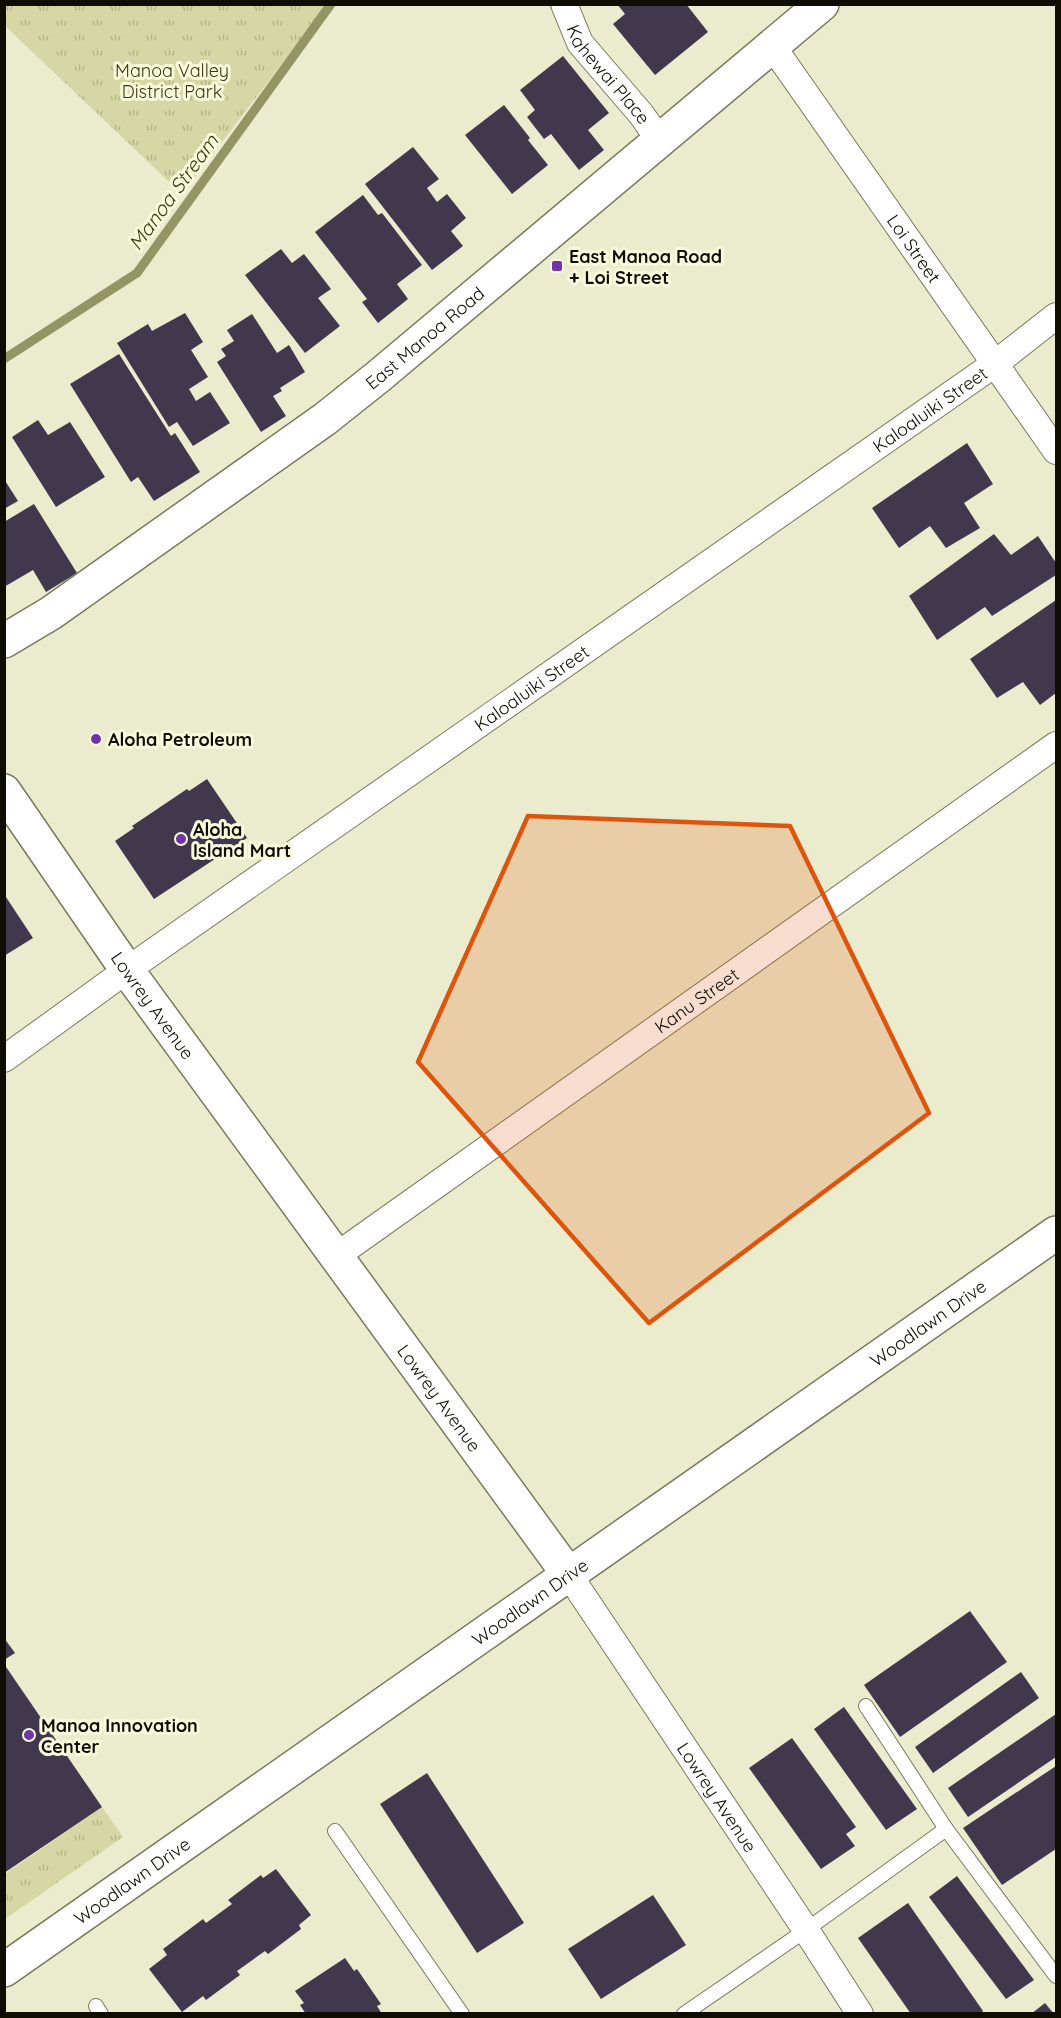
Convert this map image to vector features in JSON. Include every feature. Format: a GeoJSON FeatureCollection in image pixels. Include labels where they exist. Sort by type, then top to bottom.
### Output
{"type":"FeatureCollection","features":[{"type":"Feature","properties":{"kind":"street","name":"Kahewai Place"},"geometry":{"type":"LineString","coordinates":[[564,4],[572,29],[580,43],[641,114],[660,141]]}},
{"type":"Feature","properties":{"kind":"street","name":"East Manoa Road"},"geometry":{"type":"LineString","coordinates":[[4,641],[60,607],[325,419],[822,4]]}},
{"type":"Feature","properties":{"kind":"street","name":"Loi Street"},"geometry":{"type":"LineString","coordinates":[[773,47],[1056,452]]}},
{"type":"Feature","properties":{"kind":"street","name":"Kaloaluiki Street"},"geometry":{"type":"LineString","coordinates":[[4,1059],[127,970],[996,363],[1056,316]]}},
{"type":"Feature","properties":{"kind":"street","name":"Kanu Street"},"geometry":{"type":"LineString","coordinates":[[336,1256],[1056,745]]}},
{"type":"Feature","properties":{"kind":"street","name":"Lowrey Avenue"},"geometry":{"type":"LineString","coordinates":[[4,791],[127,970],[569,1575],[860,2013]]}},
{"type":"Feature","properties":{"kind":"street","name":"Woodlawn Drive"},"geometry":{"type":"LineString","coordinates":[[4,1970],[1056,1233]]}},
{"type":"Feature","properties":{"kind":"lane"},"geometry":{"type":"LineString","coordinates":[[866,1706],[946,1829],[1056,1976]]}},
{"type":"Feature","properties":{"kind":"lane"},"geometry":{"type":"LineString","coordinates":[[684,2013],[806,1930],[946,1829]]}},
{"type":"Feature","properties":{"kind":"lane"},"geometry":{"type":"LineString","coordinates":[[335,1831],[462,2013]]}},
{"type":"Feature","properties":{"kind":"highlighted area"},"geometry":{"type":"Polygon","coordinates":[[[528,816],[790,826],[929,1113],[649,1323],[418,1062],[528,816]]]}},
{"type":"Feature","properties":{"kind":"green space","name":"Manoa Valley District Park"},"geometry":{"type":"Polygon","coordinates":[[[4,5],[327,5],[182,194],[5,26],[4,5]]]}},
{"type":"Feature","properties":{"kind":"green space"},"geometry":{"type":"Polygon","coordinates":[[[102,1807],[123,1837],[5,1919],[5,1874],[102,1807]]]}},
{"type":"Feature","properties":{"kind":"building"},"geometry":{"type":"Polygon","coordinates":[[[617,4],[686,4],[708,32],[655,75],[613,24],[625,14],[617,4]]]}},
{"type":"Feature","properties":{"kind":"building"},"geometry":{"type":"Polygon","coordinates":[[[563,56],[609,113],[588,130],[604,150],[579,170],[551,134],[544,139],[527,117],[535,110],[520,90],[563,56]]]}},
{"type":"Feature","properties":{"kind":"building"},"geometry":{"type":"Polygon","coordinates":[[[504,105],[548,165],[512,194],[465,135],[504,105]]]}},
{"type":"Feature","properties":{"kind":"building"},"geometry":{"type":"Polygon","coordinates":[[[413,147],[439,179],[427,188],[437,202],[447,194],[466,218],[451,231],[463,246],[432,270],[365,184],[413,147]]]}},
{"type":"Feature","properties":{"kind":"building"},"geometry":{"type":"Polygon","coordinates":[[[363,195],[378,215],[382,213],[422,265],[397,284],[408,299],[378,323],[362,302],[367,299],[315,232],[363,195]]]}},
{"type":"Feature","properties":{"kind":"building"},"geometry":{"type":"Polygon","coordinates":[[[281,249],[292,263],[304,254],[331,289],[318,298],[340,326],[305,353],[245,275],[281,249]]]}},
{"type":"Feature","properties":{"kind":"building"},"geometry":{"type":"Polygon","coordinates":[[[185,313],[203,342],[191,350],[208,377],[189,389],[196,401],[210,392],[230,423],[193,446],[177,422],[169,427],[117,343],[148,324],[152,331],[185,313]]]}},
{"type":"Feature","properties":{"kind":"building"},"geometry":{"type":"Polygon","coordinates":[[[252,314],[277,353],[289,345],[305,372],[280,388],[282,391],[273,396],[286,416],[261,432],[217,362],[226,356],[221,349],[234,341],[227,330],[252,314]]]}},
{"type":"Feature","properties":{"kind":"building"},"geometry":{"type":"Polygon","coordinates":[[[119,354],[171,436],[175,433],[200,472],[154,501],[138,477],[131,482],[70,384],[119,354]]]}},
{"type":"Feature","properties":{"kind":"building"},"geometry":{"type":"Polygon","coordinates":[[[38,420],[48,435],[70,422],[105,477],[56,507],[12,437],[38,420]]]}},
{"type":"Feature","properties":{"kind":"building"},"geometry":{"type":"Polygon","coordinates":[[[967,443],[993,484],[964,503],[980,528],[946,548],[930,526],[899,548],[872,508],[967,443]]]}},
{"type":"Feature","properties":{"kind":"building"},"geometry":{"type":"Polygon","coordinates":[[[4,479],[18,501],[4,509],[4,479]]]}},
{"type":"Feature","properties":{"kind":"building"},"geometry":{"type":"Polygon","coordinates":[[[34,504],[77,573],[46,592],[33,570],[4,587],[4,522],[34,504]]]}},
{"type":"Feature","properties":{"kind":"building"},"geometry":{"type":"Polygon","coordinates":[[[994,534],[1011,555],[1038,536],[1056,563],[1056,575],[992,616],[985,607],[937,640],[909,596],[994,534]]]}},
{"type":"Feature","properties":{"kind":"building"},"geometry":{"type":"Polygon","coordinates":[[[1056,600],[1056,693],[1040,705],[1023,682],[997,698],[970,659],[1056,600]]]}},
{"type":"Feature","properties":{"kind":"building","name":"Aloha Island Mart"},"geometry":{"type":"Polygon","coordinates":[[[207,779],[247,838],[154,899],[115,841],[134,828],[132,826],[187,789],[189,791],[207,779]]]}},
{"type":"Feature","properties":{"kind":"building"},"geometry":{"type":"Polygon","coordinates":[[[4,894],[33,938],[4,956],[4,894]]]}},
{"type":"Feature","properties":{"kind":"building"},"geometry":{"type":"Polygon","coordinates":[[[970,1611],[1007,1662],[900,1737],[864,1685],[970,1611]]]}},
{"type":"Feature","properties":{"kind":"building"},"geometry":{"type":"Polygon","coordinates":[[[4,1638],[15,1653],[4,1660],[4,1638]]]}},
{"type":"Feature","properties":{"kind":"building","name":"Manoa Innovation Center"},"geometry":{"type":"Polygon","coordinates":[[[4,1664],[102,1807],[4,1873],[4,1664]]]}},
{"type":"Feature","properties":{"kind":"building"},"geometry":{"type":"Polygon","coordinates":[[[1021,1672],[1039,1698],[933,1773],[915,1747],[1021,1672]]]}},
{"type":"Feature","properties":{"kind":"building"},"geometry":{"type":"Polygon","coordinates":[[[844,1707],[917,1809],[886,1830],[814,1729],[844,1707]]]}},
{"type":"Feature","properties":{"kind":"building"},"geometry":{"type":"Polygon","coordinates":[[[1056,1714],[1056,1757],[968,1817],[948,1788],[1056,1714]]]}},
{"type":"Feature","properties":{"kind":"building"},"geometry":{"type":"Polygon","coordinates":[[[792,1738],[856,1827],[846,1834],[855,1846],[821,1869],[749,1768],[792,1738]]]}},
{"type":"Feature","properties":{"kind":"building"},"geometry":{"type":"Polygon","coordinates":[[[1056,1766],[1056,1849],[1002,1885],[963,1828],[1056,1766]]]}},
{"type":"Feature","properties":{"kind":"building"},"geometry":{"type":"Polygon","coordinates":[[[427,1773],[524,1923],[477,1953],[380,1804],[427,1773]]]}},
{"type":"Feature","properties":{"kind":"building"},"geometry":{"type":"Polygon","coordinates":[[[276,1869],[311,1915],[299,1925],[301,1929],[268,1954],[265,1951],[237,1971],[240,1975],[206,2000],[203,1996],[182,2012],[149,1969],[167,1955],[163,1949],[203,1919],[206,1923],[232,1904],[228,1900],[261,1875],[263,1878],[276,1869]]]}},
{"type":"Feature","properties":{"kind":"building"},"geometry":{"type":"Polygon","coordinates":[[[957,1876],[1034,1980],[1006,1999],[929,1897],[957,1876]]]}},
{"type":"Feature","properties":{"kind":"building"},"geometry":{"type":"Polygon","coordinates":[[[653,1895],[686,1945],[601,1999],[568,1949],[653,1895]]]}},
{"type":"Feature","properties":{"kind":"building"},"geometry":{"type":"Polygon","coordinates":[[[908,1903],[983,2011],[980,2014],[911,2014],[858,1938],[908,1903]]]}},
{"type":"Feature","properties":{"kind":"building"},"geometry":{"type":"Polygon","coordinates":[[[345,1958],[354,1971],[357,1969],[381,2004],[377,2006],[382,2014],[306,2014],[300,2005],[304,2003],[295,1991],[345,1958]]]}},
{"type":"Feature","properties":{"kind":"building"},"geometry":{"type":"Polygon","coordinates":[[[1045,2003],[1054,2014],[1031,2014],[1045,2003]]]}},
{"type":"Feature","properties":{"kind":"waterway","name":"Manoa Stream"},"geometry":{"type":"LineString","coordinates":[[4,359],[137,273],[331,4]]}},
{"type":"Feature","properties":{"kind":"place","name":"East Manoa Road + Loi Street"},"geometry":{"type":"Point","coordinates":[557,266]}},
{"type":"Feature","properties":{"kind":"place","name":"Aloha Petroleum"},"geometry":{"type":"Point","coordinates":[96,739]}},
{"type":"Feature","properties":{"kind":"place","name":"Aloha Island Mart"},"geometry":{"type":"Point","coordinates":[181,839]}},
{"type":"Feature","properties":{"kind":"place","name":"Manoa Innovation Center"},"geometry":{"type":"Point","coordinates":[29,1735]}}]}
